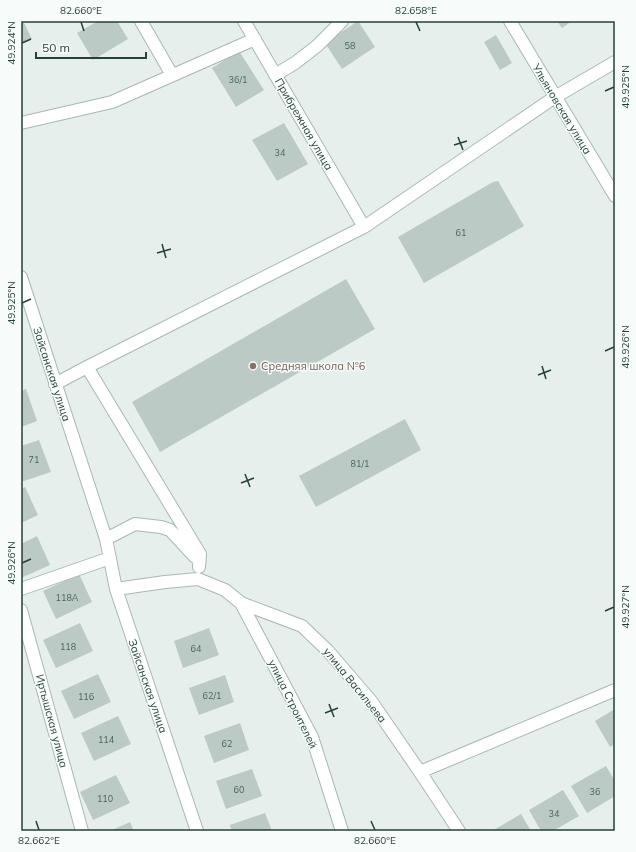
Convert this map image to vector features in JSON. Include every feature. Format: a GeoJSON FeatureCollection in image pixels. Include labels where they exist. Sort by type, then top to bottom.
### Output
{"type":"FeatureCollection","features":[{"type":"Feature","properties":{"kind":"street"},"geometry":{"type":"LineString","coordinates":[[141,21],[172,75]]}},
{"type":"Feature","properties":{"kind":"street","name":"Прибрежная улица"},"geometry":{"type":"LineString","coordinates":[[244,21],[364,227]]}},
{"type":"Feature","properties":{"kind":"street"},"geometry":{"type":"LineString","coordinates":[[275,75],[296,63],[317,46],[342,21]]}},
{"type":"Feature","properties":{"kind":"street","name":"Ульяновская улица"},"geometry":{"type":"LineString","coordinates":[[510,21],[615,196]]}},
{"type":"Feature","properties":{"kind":"street"},"geometry":{"type":"LineString","coordinates":[[21,123],[112,102],[255,39]]}},
{"type":"Feature","properties":{"kind":"street"},"geometry":{"type":"LineString","coordinates":[[55,384],[364,227],[555,97],[615,62]]}},
{"type":"Feature","properties":{"kind":"street","name":"Зайсанская улица"},"geometry":{"type":"LineString","coordinates":[[21,277],[106,539],[116,589],[197,831]]}},
{"type":"Feature","properties":{"kind":"street"},"geometry":{"type":"LineString","coordinates":[[87,367],[200,554],[198,579]]}},
{"type":"Feature","properties":{"kind":"street"},"geometry":{"type":"LineString","coordinates":[[106,539],[135,524],[161,527],[170,530],[195,556],[199,567]]}},
{"type":"Feature","properties":{"kind":"street"},"geometry":{"type":"LineString","coordinates":[[21,589],[110,558]]}},
{"type":"Feature","properties":{"kind":"street","name":"улица Васильева"},"geometry":{"type":"LineString","coordinates":[[116,589],[198,579],[225,590],[241,603],[302,626],[328,651],[371,701],[459,831]]}},
{"type":"Feature","properties":{"kind":"street","name":"улица Строителей"},"geometry":{"type":"LineString","coordinates":[[241,603],[312,737],[342,831]]}},
{"type":"Feature","properties":{"kind":"street","name":"Иртышская улица"},"geometry":{"type":"LineString","coordinates":[[21,610],[82,831]]}},
{"type":"Feature","properties":{"kind":"street"},"geometry":{"type":"LineString","coordinates":[[420,772],[615,690]]}},
{"type":"Feature","properties":{"kind":"building"},"geometry":{"type":"Polygon","coordinates":[[[21,21],[23,21],[32,39],[21,44],[21,21]]]}},
{"type":"Feature","properties":{"kind":"building"},"geometry":{"type":"Polygon","coordinates":[[[98,21],[117,21],[128,39],[93,60],[77,33],[98,21]]]}},
{"type":"Feature","properties":{"kind":"building"},"geometry":{"type":"Polygon","coordinates":[[[358,21],[375,47],[342,69],[325,43],[358,21]]]}},
{"type":"Feature","properties":{"kind":"building"},"geometry":{"type":"Polygon","coordinates":[[[557,21],[572,21],[562,28],[557,21]]]}},
{"type":"Feature","properties":{"kind":"building"},"geometry":{"type":"Polygon","coordinates":[[[496,35],[512,63],[500,70],[484,42],[496,35]]]}},
{"type":"Feature","properties":{"kind":"building"},"geometry":{"type":"Polygon","coordinates":[[[239,51],[264,90],[236,107],[212,68],[239,51]]]}},
{"type":"Feature","properties":{"kind":"building"},"geometry":{"type":"Polygon","coordinates":[[[284,123],[308,164],[277,181],[252,140],[284,123]]]}},
{"type":"Feature","properties":{"kind":"building"},"geometry":{"type":"Polygon","coordinates":[[[498,181],[524,226],[424,283],[398,237],[493,182],[498,181]]]}},
{"type":"Feature","properties":{"kind":"building","name":"Средняя школа №6"},"geometry":{"type":"Polygon","coordinates":[[[346,279],[375,329],[160,452],[132,402],[346,279]]]}},
{"type":"Feature","properties":{"kind":"building"},"geometry":{"type":"Polygon","coordinates":[[[26,389],[37,421],[21,427],[21,391],[26,389]]]}},
{"type":"Feature","properties":{"kind":"building"},"geometry":{"type":"Polygon","coordinates":[[[405,419],[421,450],[316,507],[299,476],[405,419]]]}},
{"type":"Feature","properties":{"kind":"building"},"geometry":{"type":"Polygon","coordinates":[[[39,440],[51,472],[21,482],[21,446],[39,440]]]}},
{"type":"Feature","properties":{"kind":"building"},"geometry":{"type":"Polygon","coordinates":[[[25,487],[38,515],[21,523],[21,489],[25,487]]]}},
{"type":"Feature","properties":{"kind":"building"},"geometry":{"type":"Polygon","coordinates":[[[37,536],[50,565],[21,578],[21,544],[37,536]]]}},
{"type":"Feature","properties":{"kind":"building"},"geometry":{"type":"Polygon","coordinates":[[[79,574],[92,602],[56,619],[43,591],[79,574]]]}},
{"type":"Feature","properties":{"kind":"building"},"geometry":{"type":"Polygon","coordinates":[[[80,623],[93,651],[56,668],[43,640],[80,623]]]}},
{"type":"Feature","properties":{"kind":"building"},"geometry":{"type":"Polygon","coordinates":[[[209,628],[219,655],[183,668],[174,641],[209,628]]]}},
{"type":"Feature","properties":{"kind":"building"},"geometry":{"type":"Polygon","coordinates":[[[98,674],[111,702],[74,719],[61,691],[98,674]]]}},
{"type":"Feature","properties":{"kind":"building"},"geometry":{"type":"Polygon","coordinates":[[[225,675],[234,702],[199,715],[189,688],[225,675]]]}},
{"type":"Feature","properties":{"kind":"building"},"geometry":{"type":"Polygon","coordinates":[[[615,709],[615,744],[610,747],[595,721],[615,709]]]}},
{"type":"Feature","properties":{"kind":"building"},"geometry":{"type":"Polygon","coordinates":[[[118,716],[131,744],[94,761],[81,733],[118,716]]]}},
{"type":"Feature","properties":{"kind":"building"},"geometry":{"type":"Polygon","coordinates":[[[240,723],[249,750],[214,763],[204,736],[240,723]]]}},
{"type":"Feature","properties":{"kind":"building"},"geometry":{"type":"Polygon","coordinates":[[[606,766],[615,781],[615,796],[587,813],[571,786],[606,766]]]}},
{"type":"Feature","properties":{"kind":"building"},"geometry":{"type":"Polygon","coordinates":[[[252,769],[262,796],[226,809],[216,781],[252,769]]]}},
{"type":"Feature","properties":{"kind":"building"},"geometry":{"type":"Polygon","coordinates":[[[116,775],[130,803],[93,820],[80,792],[116,775]]]}},
{"type":"Feature","properties":{"kind":"building"},"geometry":{"type":"Polygon","coordinates":[[[563,790],[579,816],[553,831],[541,831],[529,810],[563,790]]]}},
{"type":"Feature","properties":{"kind":"building"},"geometry":{"type":"Polygon","coordinates":[[[265,813],[272,831],[232,831],[230,825],[265,813]]]}},
{"type":"Feature","properties":{"kind":"building"},"geometry":{"type":"Polygon","coordinates":[[[521,814],[531,831],[492,831],[521,814]]]}},
{"type":"Feature","properties":{"kind":"building"},"geometry":{"type":"Polygon","coordinates":[[[130,822],[134,831],[110,831],[130,822]]]}},
{"type":"Feature","properties":{"kind":"place","name":"Средняя школа №6"},"geometry":{"type":"Point","coordinates":[253,366]}}]}
